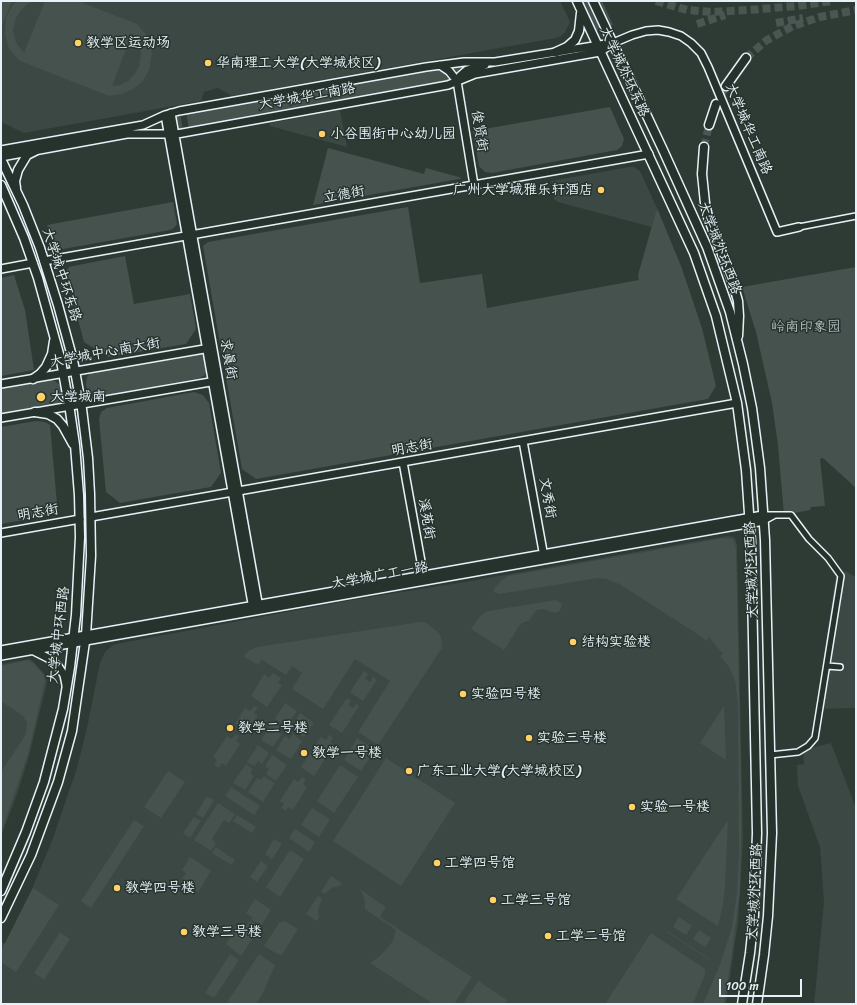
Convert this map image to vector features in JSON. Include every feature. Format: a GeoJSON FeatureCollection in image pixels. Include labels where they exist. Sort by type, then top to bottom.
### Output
{"type":"FeatureCollection","features":[{"type":"Feature","properties":{"kind":"main road","name":"大学城外环东路"},"geometry":{"type":"LineString","coordinates":[[593,1],[663,150]]}},
{"type":"Feature","properties":{"kind":"main road","name":"大学城外环东路"},"geometry":{"type":"LineString","coordinates":[[579,5],[649,154]]}},
{"type":"Feature","properties":{"kind":"main road"},"geometry":{"type":"LineString","coordinates":[[556,52],[567,47],[577,36],[581,20],[579,5]]}},
{"type":"Feature","properties":{"kind":"main road"},"geometry":{"type":"LineString","coordinates":[[726,86],[746,58]]}},
{"type":"Feature","properties":{"kind":"main road"},"geometry":{"type":"LineString","coordinates":[[709,125],[716,104]]}},
{"type":"Feature","properties":{"kind":"main road"},"geometry":{"type":"LineString","coordinates":[[704,147],[702,174],[705,203],[708,217],[732,280],[738,301],[738,343]]}},
{"type":"Feature","properties":{"kind":"main road","name":"大学城外环西路"},"geometry":{"type":"LineString","coordinates":[[663,150],[707,247],[730,312],[752,408],[761,481],[764,518],[771,859],[767,932],[757,1004]]}},
{"type":"Feature","properties":{"kind":"main road"},"geometry":{"type":"LineString","coordinates":[[16,190],[15,181],[18,170],[27,155],[35,151]]}},
{"type":"Feature","properties":{"kind":"main road","name":"大学城外环西路"},"geometry":{"type":"LineString","coordinates":[[649,154],[687,236],[704,280],[720,330],[737,403],[747,482],[750,521],[753,618],[757,852],[753,922],[742,1004]]}},
{"type":"Feature","properties":{"kind":"main road","name":"大学城中环东路"},"geometry":{"type":"LineString","coordinates":[[1,158],[35,234],[44,261],[64,326],[81,404]]}},
{"type":"Feature","properties":{"kind":"main road","name":"大学城中环东路"},"geometry":{"type":"LineString","coordinates":[[1,185],[33,263],[55,337],[64,374]]}},
{"type":"Feature","properties":{"kind":"main road"},"geometry":{"type":"LineString","coordinates":[[33,379],[44,371],[53,350],[55,337]]}},
{"type":"Feature","properties":{"kind":"main road","name":"大学城中环西路"},"geometry":{"type":"LineString","coordinates":[[1,891],[26,832],[44,782],[55,741],[66,687],[73,640],[78,580],[80,519],[75,447],[64,374]]}},
{"type":"Feature","properties":{"kind":"main road","name":"大学城中环西路"},"geometry":{"type":"LineString","coordinates":[[1,918],[31,855],[62,770],[72,731],[85,638],[91,568],[91,517],[88,458],[81,404]]}},
{"type":"Feature","properties":{"kind":"main road"},"geometry":{"type":"LineString","coordinates":[[35,412],[48,414],[57,419],[63,426],[75,447]]}},
{"type":"Feature","properties":{"kind":"main road"},"geometry":{"type":"LineString","coordinates":[[747,482],[749,487],[753,489],[759,486],[761,481]]}},
{"type":"Feature","properties":{"kind":"street","name":"大学城华工南路"},"geometry":{"type":"LineString","coordinates":[[1,158],[128,134],[172,134],[448,85],[475,74],[599,49],[634,34],[654,30],[677,34],[695,47],[701,54],[708,67],[777,232],[856,216]]}},
{"type":"Feature","properties":{"kind":"street","name":"大学城华工南路"},"geometry":{"type":"LineString","coordinates":[[1,150],[143,125],[168,114],[440,65],[469,62],[495,62],[556,52],[599,49]]}},
{"type":"Feature","properties":{"kind":"street"},"geometry":{"type":"LineString","coordinates":[[440,65],[449,71],[457,81],[467,70],[495,62]]}},
{"type":"Feature","properties":{"kind":"street","name":"俊贤街"},"geometry":{"type":"LineString","coordinates":[[457,81],[474,185]]}},
{"type":"Feature","properties":{"kind":"street","name":"求真街"},"geometry":{"type":"LineString","coordinates":[[168,114],[256,608]]}},
{"type":"Feature","properties":{"kind":"street","name":"立德街"},"geometry":{"type":"LineString","coordinates":[[44,261],[649,154]]}},
{"type":"Feature","properties":{"kind":"street"},"geometry":{"type":"LineString","coordinates":[[1,269],[33,263]]}},
{"type":"Feature","properties":{"kind":"street","name":"大学城中心南大街"},"geometry":{"type":"LineString","coordinates":[[1,384],[210,348]]}},
{"type":"Feature","properties":{"kind":"street"},"geometry":{"type":"LineString","coordinates":[[1,418],[215,381]]}},
{"type":"Feature","properties":{"kind":"street","name":"明志街"},"geometry":{"type":"LineString","coordinates":[[91,517],[737,403]]}},
{"type":"Feature","properties":{"kind":"street","name":"文秀街"},"geometry":{"type":"LineString","coordinates":[[523,441],[544,557]]}},
{"type":"Feature","properties":{"kind":"street","name":"溪苑街"},"geometry":{"type":"LineString","coordinates":[[403,462],[424,578]]}},
{"type":"Feature","properties":{"kind":"street"},"geometry":{"type":"LineString","coordinates":[[764,518],[776,515],[791,515],[809,539],[828,558],[841,576],[815,738],[808,746],[798,752],[770,754]]}},
{"type":"Feature","properties":{"kind":"street","name":"大学城广工一路"},"geometry":{"type":"LineString","coordinates":[[1,650],[85,638],[764,518]]}},
{"type":"Feature","properties":{"kind":"street","name":"明志街"},"geometry":{"type":"LineString","coordinates":[[1,533],[80,519]]}},
{"type":"Feature","properties":{"kind":"street","name":"大学城广工一路"},"geometry":{"type":"LineString","coordinates":[[1,656],[30,651],[73,640]]}},
{"type":"Feature","properties":{"kind":"street"},"geometry":{"type":"LineString","coordinates":[[30,651],[42,654],[54,662],[64,675],[66,687]]}},
{"type":"Feature","properties":{"kind":"street"},"geometry":{"type":"LineString","coordinates":[[827,666],[840,667]]}},
{"type":"Feature","properties":{"kind":"shaded area","name":"华南理工大学(大学城校区)"},"geometry":{"type":"Polygon","coordinates":[[[1,1],[560,1],[570,22],[565,32],[556,38],[232,96],[218,88],[204,92],[201,101],[24,133],[1,122],[1,1]]]}},
{"type":"Feature","properties":{"kind":"shaded area","name":"小谷围街中心幼儿园"},"geometry":{"type":"Polygon","coordinates":[[[340,110],[347,147],[270,126],[270,123],[340,110]]]}},
{"type":"Feature","properties":{"kind":"shaded area","name":"广州大学城雅乐轩酒店"},"geometry":{"type":"Polygon","coordinates":[[[634,167],[640,171],[657,208],[652,227],[558,202],[554,199],[551,181],[634,167]]]}},
{"type":"Feature","properties":{"kind":"shaded area","name":"广东工业大学(大学城校区)"},"geometry":{"type":"Polygon","coordinates":[[[727,536],[734,537],[737,547],[743,841],[738,922],[726,1004],[1,1004],[1,942],[5,944],[32,889],[52,841],[77,768],[87,728],[100,663],[105,652],[113,645],[352,600],[465,582],[727,536]]]}},
{"type":"Feature","properties":{"kind":"shaded area"},"geometry":{"type":"Polygon","coordinates":[[[845,571],[856,577],[856,708],[816,709],[836,574],[845,571]]]}},
{"type":"Feature","properties":{"kind":"shaded area"},"geometry":{"type":"Polygon","coordinates":[[[29,659],[34,662],[45,675],[47,682],[29,756],[17,794],[1,836],[1,664],[29,659]]]}},
{"type":"Feature","properties":{"kind":"shaded area"},"geometry":{"type":"Polygon","coordinates":[[[831,743],[856,808],[856,1004],[814,1004],[824,902],[820,847],[798,786],[797,765],[804,764],[803,750],[831,743]]]}},
{"type":"Feature","properties":{"kind":"green space"},"geometry":{"type":"Polygon","coordinates":[[[1,1],[12,1],[1,28],[1,1]]]}},
{"type":"Feature","properties":{"kind":"green space","name":"教学区运动场"},"geometry":{"type":"Polygon","coordinates":[[[17,1],[34,1],[27,4],[20,11],[15,20],[13,32],[17,44],[24,53],[45,1],[78,1],[137,24],[148,37],[152,53],[149,70],[143,81],[133,89],[122,94],[109,96],[20,61],[9,49],[5,34],[6,18],[12,6],[17,1]],[[132,33],[112,86],[120,85],[128,81],[135,74],[139,66],[141,54],[139,43],[132,33]]]}},
{"type":"Feature","properties":{"kind":"green space"},"geometry":{"type":"Polygon","coordinates":[[[582,1],[587,1],[600,28],[599,31],[595,30],[582,1]]]}},
{"type":"Feature","properties":{"kind":"green space"},"geometry":{"type":"Polygon","coordinates":[[[597,1],[602,1],[613,25],[609,26],[597,1]]]}},
{"type":"Feature","properties":{"kind":"green space"},"geometry":{"type":"Polygon","coordinates":[[[473,64],[457,74],[449,66],[473,64]]]}},
{"type":"Feature","properties":{"kind":"green space"},"geometry":{"type":"Polygon","coordinates":[[[429,69],[443,70],[450,76],[449,80],[446,83],[189,129],[186,112],[429,69]]]}},
{"type":"Feature","properties":{"kind":"green space"},"geometry":{"type":"Polygon","coordinates":[[[610,107],[624,139],[622,146],[617,150],[492,173],[485,172],[479,166],[473,131],[610,107]]]}},
{"type":"Feature","properties":{"kind":"green space"},"geometry":{"type":"Polygon","coordinates":[[[180,113],[183,130],[177,128],[175,118],[180,113]]]}},
{"type":"Feature","properties":{"kind":"green space"},"geometry":{"type":"Polygon","coordinates":[[[328,148],[424,174],[426,168],[462,178],[313,205],[328,148]]]}},
{"type":"Feature","properties":{"kind":"green space"},"geometry":{"type":"Polygon","coordinates":[[[173,202],[177,224],[170,230],[63,249],[56,246],[47,225],[173,202]]]}},
{"type":"Feature","properties":{"kind":"green space"},"geometry":{"type":"Polygon","coordinates":[[[408,207],[420,283],[482,274],[487,308],[639,280],[638,275],[657,208],[681,266],[702,328],[716,386],[708,399],[256,479],[242,469],[203,246],[208,242],[408,207]]]}},
{"type":"Feature","properties":{"kind":"green space"},"geometry":{"type":"Polygon","coordinates":[[[125,256],[134,304],[190,294],[196,329],[186,344],[108,357],[84,342],[67,278],[67,270],[69,267],[73,266],[125,256]]]}},
{"type":"Feature","properties":{"kind":"green space","name":"岭南印象园"},"geometry":{"type":"Polygon","coordinates":[[[856,267],[856,488],[823,458],[820,459],[825,506],[811,507],[810,510],[784,515],[778,445],[772,403],[756,332],[742,287],[856,267]]]}},
{"type":"Feature","properties":{"kind":"green space"},"geometry":{"type":"Polygon","coordinates":[[[14,275],[25,310],[34,370],[1,376],[1,278],[14,275]]]}},
{"type":"Feature","properties":{"kind":"green space"},"geometry":{"type":"Polygon","coordinates":[[[196,353],[202,355],[207,369],[205,375],[200,378],[98,397],[91,395],[87,390],[87,377],[89,374],[94,372],[196,353]]]}},
{"type":"Feature","properties":{"kind":"green space"},"geometry":{"type":"Polygon","coordinates":[[[50,380],[55,381],[60,385],[62,395],[60,402],[53,405],[1,414],[1,388],[50,380]]]}},
{"type":"Feature","properties":{"kind":"green space"},"geometry":{"type":"Polygon","coordinates":[[[194,392],[203,395],[209,403],[221,473],[211,487],[120,503],[106,492],[99,419],[101,412],[107,408],[194,392]]]}},
{"type":"Feature","properties":{"kind":"green space"},"geometry":{"type":"Polygon","coordinates":[[[36,421],[45,422],[50,425],[57,504],[46,516],[1,524],[1,427],[36,421]]]}},
{"type":"Feature","properties":{"kind":"green space"},"geometry":{"type":"Polygon","coordinates":[[[724,538],[733,539],[736,548],[741,781],[740,891],[724,1004],[703,1004],[721,962],[732,927],[737,893],[739,854],[738,704],[735,681],[729,667],[720,656],[723,654],[709,637],[706,641],[621,585],[607,579],[598,578],[500,594],[494,592],[494,589],[508,576],[724,538]]]}},
{"type":"Feature","properties":{"kind":"green space"},"geometry":{"type":"Polygon","coordinates":[[[556,600],[562,604],[560,611],[555,613],[543,609],[537,610],[530,620],[519,626],[504,650],[471,629],[480,616],[488,611],[556,600]]]}},
{"type":"Feature","properties":{"kind":"green space"},"geometry":{"type":"Polygon","coordinates":[[[425,622],[439,633],[442,648],[378,745],[358,732],[390,681],[355,659],[323,709],[292,689],[302,673],[292,666],[286,675],[262,660],[258,665],[243,656],[250,650],[257,647],[425,622]]]}},
{"type":"Feature","properties":{"kind":"green space"},"geometry":{"type":"Polygon","coordinates":[[[28,660],[33,663],[44,675],[45,681],[28,754],[1,833],[1,772],[23,739],[26,733],[27,723],[23,716],[1,701],[1,666],[28,660]]]}},
{"type":"Feature","properties":{"kind":"green space"},"geometry":{"type":"Polygon","coordinates":[[[364,671],[368,674],[365,679],[370,682],[373,677],[377,680],[363,701],[350,692],[364,671]]]}},
{"type":"Feature","properties":{"kind":"green space"},"geometry":{"type":"Polygon","coordinates":[[[273,673],[281,678],[278,683],[282,685],[267,707],[251,696],[264,674],[269,678],[273,673]]]}},
{"type":"Feature","properties":{"kind":"green space"},"geometry":{"type":"Polygon","coordinates":[[[347,698],[351,701],[348,705],[353,708],[356,704],[359,706],[342,733],[329,725],[347,698]]]}},
{"type":"Feature","properties":{"kind":"green space"},"geometry":{"type":"Polygon","coordinates":[[[285,703],[297,711],[290,721],[285,719],[282,723],[275,719],[285,703]]]}},
{"type":"Feature","properties":{"kind":"green space"},"geometry":{"type":"Polygon","coordinates":[[[254,706],[258,708],[254,713],[258,716],[248,732],[235,724],[245,708],[250,711],[254,706]]]}},
{"type":"Feature","properties":{"kind":"green space"},"geometry":{"type":"Polygon","coordinates":[[[724,706],[726,760],[700,743],[724,706]]]}},
{"type":"Feature","properties":{"kind":"green space"},"geometry":{"type":"Polygon","coordinates":[[[300,713],[314,723],[304,737],[295,731],[298,727],[293,724],[300,713]]]}},
{"type":"Feature","properties":{"kind":"green space"},"geometry":{"type":"Polygon","coordinates":[[[273,722],[280,726],[277,731],[282,734],[273,747],[261,740],[273,722]]]}},
{"type":"Feature","properties":{"kind":"green space"},"geometry":{"type":"Polygon","coordinates":[[[236,734],[239,737],[236,741],[240,744],[226,766],[222,763],[219,768],[214,765],[217,760],[213,757],[227,736],[232,739],[236,734]]]}},
{"type":"Feature","properties":{"kind":"green space"},"geometry":{"type":"Polygon","coordinates":[[[293,734],[302,741],[291,759],[276,750],[285,736],[290,739],[293,734]]]}},
{"type":"Feature","properties":{"kind":"green space"},"geometry":{"type":"Polygon","coordinates":[[[329,735],[333,738],[330,742],[334,745],[314,776],[301,767],[321,737],[326,740],[329,735]]]}},
{"type":"Feature","properties":{"kind":"green space"},"geometry":{"type":"Polygon","coordinates":[[[357,738],[375,750],[361,771],[344,760],[357,738]]]}},
{"type":"Feature","properties":{"kind":"green space"},"geometry":{"type":"Polygon","coordinates":[[[258,745],[269,753],[262,764],[258,761],[254,766],[247,762],[258,745]]]}},
{"type":"Feature","properties":{"kind":"green space"},"geometry":{"type":"Polygon","coordinates":[[[272,755],[287,765],[276,781],[266,774],[269,769],[265,766],[272,755]]]}},
{"type":"Feature","properties":{"kind":"green space"},"geometry":{"type":"Polygon","coordinates":[[[386,758],[455,803],[401,886],[333,841],[386,758]]]}},
{"type":"Feature","properties":{"kind":"green space"},"geometry":{"type":"Polygon","coordinates":[[[246,764],[253,769],[250,773],[254,776],[245,790],[233,783],[246,764]]]}},
{"type":"Feature","properties":{"kind":"green space"},"geometry":{"type":"Polygon","coordinates":[[[340,765],[358,777],[334,813],[317,801],[340,765]]]}},
{"type":"Feature","properties":{"kind":"green space"},"geometry":{"type":"Polygon","coordinates":[[[168,771],[185,782],[161,818],[144,807],[168,771]]]}},
{"type":"Feature","properties":{"kind":"green space"},"geometry":{"type":"Polygon","coordinates":[[[264,776],[275,783],[263,802],[248,792],[257,778],[261,780],[264,776]]]}},
{"type":"Feature","properties":{"kind":"green space"},"geometry":{"type":"Polygon","coordinates":[[[302,777],[306,780],[303,784],[307,787],[293,810],[288,807],[286,811],[281,808],[284,804],[280,801],[294,779],[298,782],[302,777]]]}},
{"type":"Feature","properties":{"kind":"green space"},"geometry":{"type":"Polygon","coordinates":[[[231,787],[260,806],[254,815],[225,796],[231,787]]]}},
{"type":"Feature","properties":{"kind":"green space"},"geometry":{"type":"Polygon","coordinates":[[[207,796],[214,800],[203,818],[196,814],[207,796]]]}},
{"type":"Feature","properties":{"kind":"green space"},"geometry":{"type":"Polygon","coordinates":[[[218,803],[235,814],[229,823],[224,820],[212,839],[216,843],[211,851],[194,840],[218,803]]]}},
{"type":"Feature","properties":{"kind":"green space"},"geometry":{"type":"Polygon","coordinates":[[[312,808],[330,819],[319,837],[301,825],[312,808]]]}},
{"type":"Feature","properties":{"kind":"green space"},"geometry":{"type":"Polygon","coordinates":[[[237,815],[256,827],[252,833],[233,821],[237,815]]]}},
{"type":"Feature","properties":{"kind":"green space"},"geometry":{"type":"Polygon","coordinates":[[[194,817],[201,821],[190,838],[183,833],[194,817]]]}},
{"type":"Feature","properties":{"kind":"green space"},"geometry":{"type":"Polygon","coordinates":[[[134,820],[144,826],[91,908],[81,901],[134,820]]]}},
{"type":"Feature","properties":{"kind":"green space"},"geometry":{"type":"Polygon","coordinates":[[[728,820],[725,886],[723,905],[718,926],[676,899],[728,820]]]}},
{"type":"Feature","properties":{"kind":"green space"},"geometry":{"type":"Polygon","coordinates":[[[295,829],[315,842],[309,852],[289,838],[295,829]]]}},
{"type":"Feature","properties":{"kind":"green space"},"geometry":{"type":"Polygon","coordinates":[[[274,839],[282,844],[272,859],[265,854],[274,839]]]}},
{"type":"Feature","properties":{"kind":"green space"},"geometry":{"type":"Polygon","coordinates":[[[216,847],[235,860],[231,865],[212,853],[216,847]]]}},
{"type":"Feature","properties":{"kind":"green space"},"geometry":{"type":"Polygon","coordinates":[[[290,850],[304,859],[280,897],[266,887],[290,850]]]}},
{"type":"Feature","properties":{"kind":"green space"},"geometry":{"type":"Polygon","coordinates":[[[190,857],[211,871],[198,892],[181,881],[186,873],[182,870],[190,857]]]}},
{"type":"Feature","properties":{"kind":"green space"},"geometry":{"type":"Polygon","coordinates":[[[261,861],[268,866],[257,882],[250,877],[261,861]]]}},
{"type":"Feature","properties":{"kind":"green space"},"geometry":{"type":"Polygon","coordinates":[[[331,876],[342,883],[340,886],[334,887],[325,894],[321,892],[331,876]]]}},
{"type":"Feature","properties":{"kind":"green space"},"geometry":{"type":"Polygon","coordinates":[[[33,888],[59,905],[16,972],[1,962],[1,951],[33,888]]]}},
{"type":"Feature","properties":{"kind":"green space"},"geometry":{"type":"Polygon","coordinates":[[[361,890],[386,907],[380,917],[472,977],[454,1004],[433,1004],[370,963],[379,957],[390,945],[396,930],[365,909],[365,901],[361,890]]]}},
{"type":"Feature","properties":{"kind":"green space"},"geometry":{"type":"Polygon","coordinates":[[[318,896],[322,898],[318,910],[319,918],[316,921],[306,914],[318,896]]]}},
{"type":"Feature","properties":{"kind":"green space"},"geometry":{"type":"Polygon","coordinates":[[[255,899],[271,910],[261,926],[251,919],[252,917],[246,913],[255,899]]]}},
{"type":"Feature","properties":{"kind":"green space"},"geometry":{"type":"Polygon","coordinates":[[[679,917],[692,926],[686,935],[673,927],[679,917]]]}},
{"type":"Feature","properties":{"kind":"green space"},"geometry":{"type":"Polygon","coordinates":[[[250,921],[260,927],[241,956],[226,944],[237,927],[243,930],[250,921]]]}},
{"type":"Feature","properties":{"kind":"green space"},"geometry":{"type":"Polygon","coordinates":[[[284,921],[298,929],[281,956],[264,946],[279,923],[284,921]]]}},
{"type":"Feature","properties":{"kind":"green space"},"geometry":{"type":"Polygon","coordinates":[[[699,930],[711,938],[705,947],[693,939],[699,930]]]}},
{"type":"Feature","properties":{"kind":"green space"},"geometry":{"type":"Polygon","coordinates":[[[60,932],[70,939],[44,980],[34,973],[60,932]]]}},
{"type":"Feature","properties":{"kind":"green space"},"geometry":{"type":"Polygon","coordinates":[[[667,932],[710,959],[710,960],[667,932]]]}},
{"type":"Feature","properties":{"kind":"green space"},"geometry":{"type":"Polygon","coordinates":[[[651,933],[705,969],[705,974],[693,1004],[605,1004],[651,933]]]}},
{"type":"Feature","properties":{"kind":"green space"},"geometry":{"type":"Polygon","coordinates":[[[230,954],[239,960],[214,998],[205,993],[230,954]]]}},
{"type":"Feature","properties":{"kind":"green space"},"geometry":{"type":"Polygon","coordinates":[[[259,954],[275,965],[263,993],[256,1004],[226,1004],[259,954]]]}},
{"type":"Feature","properties":{"kind":"green space"},"geometry":{"type":"Polygon","coordinates":[[[478,981],[507,1000],[505,1004],[463,1004],[478,981]]]}},
{"type":"Feature","properties":{"kind":"tunnel"},"geometry":{"type":"LineString","coordinates":[[656,1],[687,10],[711,12],[797,6],[833,1]]}},
{"type":"Feature","properties":{"kind":"tunnel"},"geometry":{"type":"LineString","coordinates":[[746,58],[767,40],[793,26],[820,17],[856,10]]}},
{"type":"Feature","properties":{"kind":"tunnel"},"geometry":{"type":"LineString","coordinates":[[697,24],[725,15]]}},
{"type":"Feature","properties":{"kind":"tunnel"},"geometry":{"type":"LineString","coordinates":[[776,23],[803,18]]}},
{"type":"Feature","properties":{"kind":"tunnel"},"geometry":{"type":"LineString","coordinates":[[716,104],[726,86]]}},
{"type":"Feature","properties":{"kind":"tunnel"},"geometry":{"type":"LineString","coordinates":[[704,147],[709,125]]}},
{"type":"Feature","properties":{"kind":"place","name":"教学区运动场"},"geometry":{"type":"Point","coordinates":[78,43]}},
{"type":"Feature","properties":{"kind":"place","name":"华南理工大学(大学城校区)"},"geometry":{"type":"Point","coordinates":[208,63]}},
{"type":"Feature","properties":{"kind":"place","name":"小谷围街中心幼儿园"},"geometry":{"type":"Point","coordinates":[322,134]}},
{"type":"Feature","properties":{"kind":"place","name":"广州大学城雅乐轩酒店"},"geometry":{"type":"Point","coordinates":[601,190]}},
{"type":"Feature","properties":{"kind":"place","name":"大学城南"},"geometry":{"type":"Point","coordinates":[41,397]}},
{"type":"Feature","properties":{"kind":"place","name":"结构实验楼"},"geometry":{"type":"Point","coordinates":[573,642]}},
{"type":"Feature","properties":{"kind":"place","name":"实验四号楼"},"geometry":{"type":"Point","coordinates":[463,694]}},
{"type":"Feature","properties":{"kind":"place","name":"教学二号楼"},"geometry":{"type":"Point","coordinates":[230,728]}},
{"type":"Feature","properties":{"kind":"place","name":"实验三号楼"},"geometry":{"type":"Point","coordinates":[529,738]}},
{"type":"Feature","properties":{"kind":"place","name":"教学一号楼"},"geometry":{"type":"Point","coordinates":[304,753]}},
{"type":"Feature","properties":{"kind":"place","name":"广东工业大学(大学城校区)"},"geometry":{"type":"Point","coordinates":[409,771]}},
{"type":"Feature","properties":{"kind":"place","name":"实验一号楼"},"geometry":{"type":"Point","coordinates":[632,807]}},
{"type":"Feature","properties":{"kind":"place","name":"工学四号馆"},"geometry":{"type":"Point","coordinates":[437,863]}},
{"type":"Feature","properties":{"kind":"place","name":"教学四号楼"},"geometry":{"type":"Point","coordinates":[117,888]}},
{"type":"Feature","properties":{"kind":"place","name":"工学三号馆"},"geometry":{"type":"Point","coordinates":[493,900]}},
{"type":"Feature","properties":{"kind":"place","name":"教学三号楼"},"geometry":{"type":"Point","coordinates":[184,932]}},
{"type":"Feature","properties":{"kind":"place","name":"工学二号馆"},"geometry":{"type":"Point","coordinates":[548,936]}}]}
